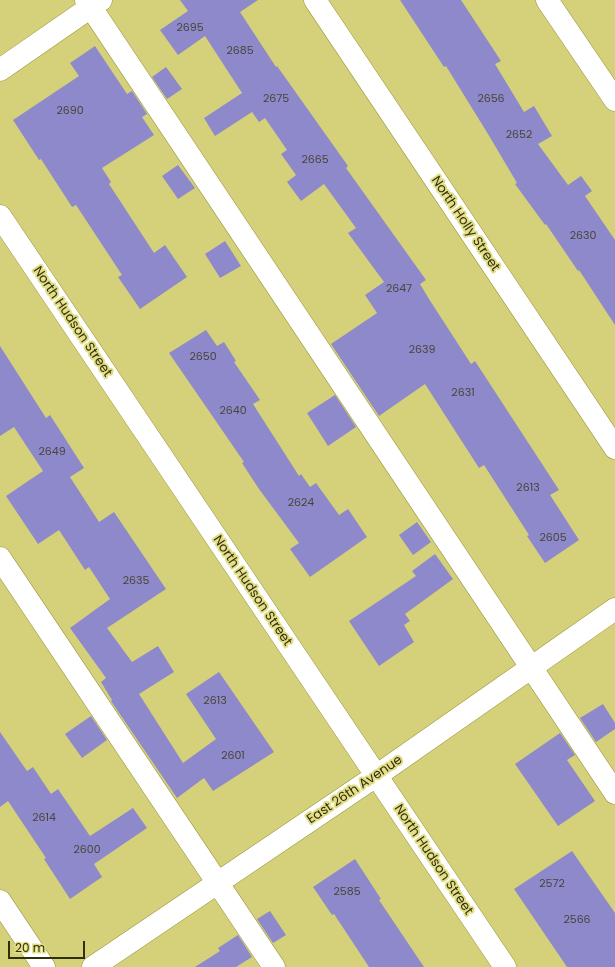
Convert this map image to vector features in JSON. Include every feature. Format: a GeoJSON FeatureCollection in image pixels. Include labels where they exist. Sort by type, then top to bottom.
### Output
{"type":"FeatureCollection","features":[{"type":"Feature","properties":{"kind":"street","name":"North Holly Street"},"geometry":{"type":"LineString","coordinates":[[315,0],[615,448]]}},
{"type":"Feature","properties":{"kind":"street"},"geometry":{"type":"LineString","coordinates":[[548,0],[615,100]]}},
{"type":"Feature","properties":{"kind":"street"},"geometry":{"type":"LineString","coordinates":[[0,70],[92,2],[530,667],[615,793]]}},
{"type":"Feature","properties":{"kind":"street","name":"North Hudson Street"},"geometry":{"type":"LineString","coordinates":[[0,216],[505,967]]}},
{"type":"Feature","properties":{"kind":"street"},"geometry":{"type":"LineString","coordinates":[[0,558],[274,967]]}},
{"type":"Feature","properties":{"kind":"street","name":"East 26th Avenue"},"geometry":{"type":"LineString","coordinates":[[93,967],[376,776],[530,667],[615,610]]}},
{"type":"Feature","properties":{"kind":"street"},"geometry":{"type":"LineString","coordinates":[[0,901],[44,967]]}},
{"type":"Feature","properties":{"kind":"building"},"geometry":{"type":"Polygon","coordinates":[[[180,0],[258,0],[240,12],[276,67],[277,66],[348,166],[346,168],[426,280],[420,284],[429,299],[471,364],[475,361],[559,490],[550,495],[579,540],[545,563],[527,536],[529,535],[484,465],[479,468],[425,384],[379,416],[331,344],[377,313],[365,295],[384,282],[348,233],[356,228],[324,184],[301,201],[287,182],[296,175],[281,154],[287,150],[265,118],[259,122],[252,112],[215,136],[204,118],[242,93],[205,36],[178,55],[160,30],[188,11],[180,0]]]}},
{"type":"Feature","properties":{"kind":"building"},"geometry":{"type":"Polygon","coordinates":[[[400,0],[461,0],[501,61],[495,64],[524,112],[534,106],[552,136],[538,144],[568,185],[581,176],[592,191],[585,196],[615,240],[615,325],[579,270],[578,271],[546,224],[545,225],[515,184],[517,183],[446,66],[444,67],[400,0]]]}},
{"type":"Feature","properties":{"kind":"building"},"geometry":{"type":"Polygon","coordinates":[[[95,46],[127,94],[132,91],[147,114],[142,117],[154,135],[102,168],[111,182],[109,184],[154,253],[165,245],[187,277],[140,309],[118,277],[122,275],[76,205],[72,207],[41,159],[39,160],[13,120],[79,76],[70,63],[95,46]]]}},
{"type":"Feature","properties":{"kind":"building"},"geometry":{"type":"Polygon","coordinates":[[[166,67],[182,89],[167,99],[152,77],[166,67]]]}},
{"type":"Feature","properties":{"kind":"building"},"geometry":{"type":"Polygon","coordinates":[[[178,165],[195,188],[178,199],[162,176],[178,165]]]}},
{"type":"Feature","properties":{"kind":"building"},"geometry":{"type":"Polygon","coordinates":[[[225,241],[241,266],[220,278],[205,254],[225,241]]]}},
{"type":"Feature","properties":{"kind":"building"},"geometry":{"type":"Polygon","coordinates":[[[206,330],[217,346],[224,342],[236,361],[234,362],[260,400],[253,404],[299,476],[301,474],[310,487],[316,483],[339,515],[348,509],[367,537],[310,577],[290,549],[299,543],[259,489],[242,463],[244,462],[169,353],[206,330]]]}},
{"type":"Feature","properties":{"kind":"building"},"geometry":{"type":"Polygon","coordinates":[[[0,346],[46,418],[50,415],[84,468],[70,477],[99,522],[114,512],[166,589],[107,628],[132,662],[158,646],[174,672],[139,694],[183,763],[216,739],[186,694],[219,672],[274,752],[213,791],[204,778],[177,798],[111,701],[112,700],[101,682],[106,678],[70,628],[110,599],[89,567],[85,570],[59,530],[38,544],[6,496],[43,471],[14,427],[0,436],[0,346]]]}},
{"type":"Feature","properties":{"kind":"building"},"geometry":{"type":"Polygon","coordinates":[[[335,395],[356,427],[328,446],[307,413],[335,395]]]}},
{"type":"Feature","properties":{"kind":"building"},"geometry":{"type":"Polygon","coordinates":[[[417,522],[431,542],[413,555],[399,535],[417,522]]]}},
{"type":"Feature","properties":{"kind":"building"},"geometry":{"type":"Polygon","coordinates":[[[435,554],[453,579],[405,614],[410,621],[404,625],[414,642],[379,666],[349,621],[416,576],[412,571],[435,554]]]}},
{"type":"Feature","properties":{"kind":"building"},"geometry":{"type":"Polygon","coordinates":[[[603,704],[615,723],[615,729],[596,742],[580,718],[603,704]]]}},
{"type":"Feature","properties":{"kind":"building"},"geometry":{"type":"Polygon","coordinates":[[[91,716],[107,740],[82,758],[65,734],[91,716]]]}},
{"type":"Feature","properties":{"kind":"building"},"geometry":{"type":"Polygon","coordinates":[[[0,732],[27,771],[33,767],[51,794],[58,789],[90,836],[133,808],[147,828],[94,864],[102,877],[70,899],[44,859],[46,858],[8,801],[0,807],[0,732]]]}},
{"type":"Feature","properties":{"kind":"building"},"geometry":{"type":"Polygon","coordinates":[[[560,733],[575,755],[567,760],[595,801],[558,826],[515,764],[560,733]]]}},
{"type":"Feature","properties":{"kind":"building"},"geometry":{"type":"Polygon","coordinates":[[[572,851],[615,913],[615,967],[567,967],[514,889],[572,851]]]}},
{"type":"Feature","properties":{"kind":"building"},"geometry":{"type":"Polygon","coordinates":[[[355,859],[381,899],[379,900],[424,967],[369,967],[334,914],[332,915],[313,887],[355,859]]]}},
{"type":"Feature","properties":{"kind":"building"},"geometry":{"type":"Polygon","coordinates":[[[270,911],[286,935],[273,943],[257,919],[270,911]]]}},
{"type":"Feature","properties":{"kind":"building"},"geometry":{"type":"Polygon","coordinates":[[[238,935],[252,957],[236,967],[195,967],[220,951],[218,948],[238,935]]]}}]}
